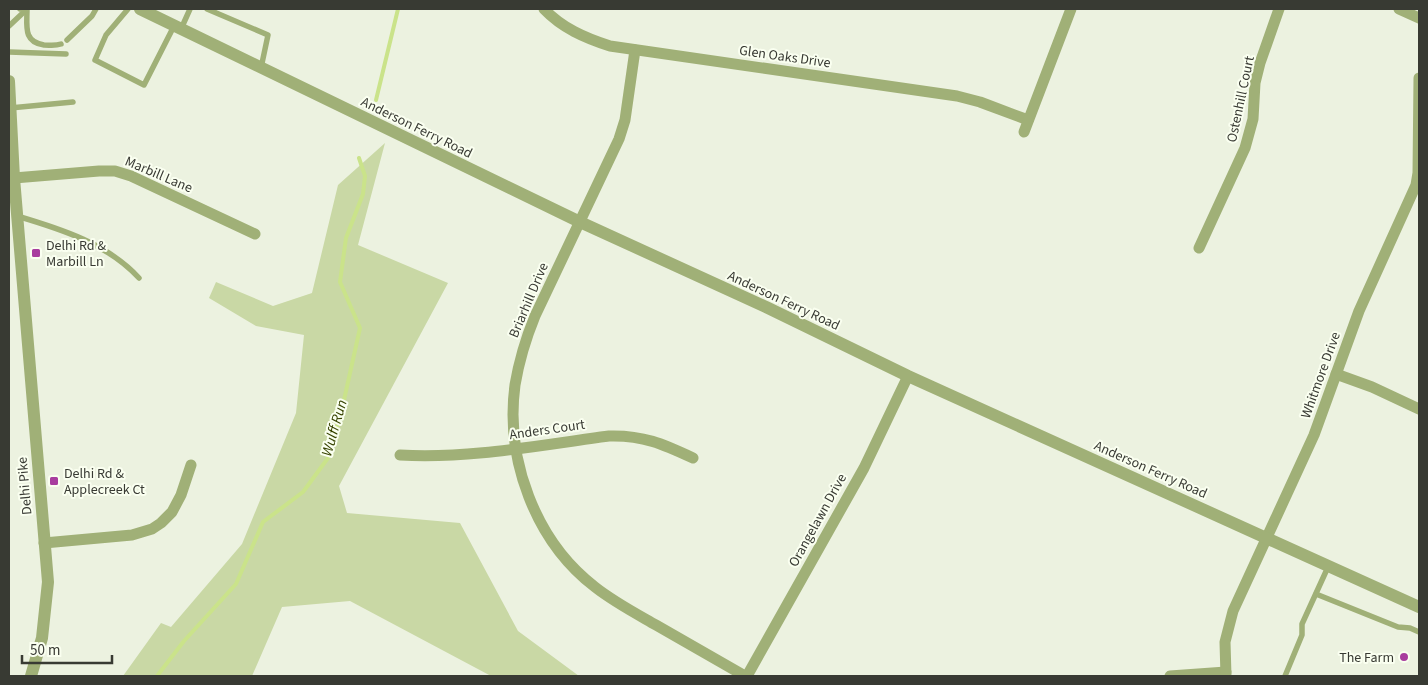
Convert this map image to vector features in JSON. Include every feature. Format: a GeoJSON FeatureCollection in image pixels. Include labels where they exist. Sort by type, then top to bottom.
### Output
{"type":"FeatureCollection","features":[{"type":"Feature","properties":{"kind":"street","name":"Anderson Ferry Road"},"geometry":{"type":"LineString","coordinates":[[140,9],[580,222],[757,303],[908,376],[1419,608]]}},
{"type":"Feature","properties":{"kind":"street","name":"Glen Oaks Drive"},"geometry":{"type":"LineString","coordinates":[[544,9],[560,23],[589,39],[610,46],[957,96],[980,102],[1028,120]]}},
{"type":"Feature","properties":{"kind":"street"},"geometry":{"type":"LineString","coordinates":[[1024,132],[1071,9]]}},
{"type":"Feature","properties":{"kind":"street","name":"Ostenhill Court"},"geometry":{"type":"LineString","coordinates":[[1199,248],[1245,148],[1253,119],[1255,83],[1279,9]]}},
{"type":"Feature","properties":{"kind":"street"},"geometry":{"type":"LineString","coordinates":[[1399,9],[1419,18]]}},
{"type":"Feature","properties":{"kind":"street","name":"Briarhill Drive"},"geometry":{"type":"LineString","coordinates":[[636,50],[625,120],[619,139],[535,316],[525,342],[515,386],[513,409],[515,448],[523,482],[543,528],[559,551],[578,572],[594,587],[618,603],[746,676]]}},
{"type":"Feature","properties":{"kind":"street","name":"Whitmore Drive"},"geometry":{"type":"LineString","coordinates":[[1226,674],[1225,642],[1232,611],[1314,435],[1359,310],[1416,185],[1418,174],[1419,78]]}},
{"type":"Feature","properties":{"kind":"street","name":"Delhi Pike"},"geometry":{"type":"LineString","coordinates":[[9,81],[15,219],[48,582],[42,638],[31,676]]}},
{"type":"Feature","properties":{"kind":"street","name":"Marbill Lane"},"geometry":{"type":"LineString","coordinates":[[14,178],[99,171],[115,172],[131,176],[255,234]]}},
{"type":"Feature","properties":{"kind":"street"},"geometry":{"type":"LineString","coordinates":[[1336,374],[1372,387],[1419,409]]}},
{"type":"Feature","properties":{"kind":"street","name":"Orangelawn Drive"},"geometry":{"type":"LineString","coordinates":[[746,676],[864,468],[908,376]]}},
{"type":"Feature","properties":{"kind":"street","name":"Anders Court"},"geometry":{"type":"LineString","coordinates":[[400,455],[428,457],[457,456],[609,436],[626,436],[659,442],[693,458]]}},
{"type":"Feature","properties":{"kind":"street"},"geometry":{"type":"LineString","coordinates":[[44,543],[132,535],[152,529],[172,512],[182,495],[192,465]]}},
{"type":"Feature","properties":{"kind":"street"},"geometry":{"type":"LineString","coordinates":[[1170,676],[1226,674]]}},
{"type":"Feature","properties":{"kind":"lane"},"geometry":{"type":"LineString","coordinates":[[9,26],[25,9]]}},
{"type":"Feature","properties":{"kind":"lane"},"geometry":{"type":"LineString","coordinates":[[25,9],[28,37],[33,42],[52,46],[61,44]]}},
{"type":"Feature","properties":{"kind":"lane"},"geometry":{"type":"LineString","coordinates":[[67,40],[92,16],[96,9]]}},
{"type":"Feature","properties":{"kind":"lane"},"geometry":{"type":"LineString","coordinates":[[128,9],[106,34],[94,60],[144,85],[190,9]]}},
{"type":"Feature","properties":{"kind":"lane"},"geometry":{"type":"LineString","coordinates":[[207,9],[268,35],[261,68]]}},
{"type":"Feature","properties":{"kind":"lane"},"geometry":{"type":"LineString","coordinates":[[9,52],[66,54]]}},
{"type":"Feature","properties":{"kind":"lane"},"geometry":{"type":"LineString","coordinates":[[10,108],[73,102]]}},
{"type":"Feature","properties":{"kind":"lane"},"geometry":{"type":"LineString","coordinates":[[15,219],[55,228],[104,249],[139,278]]}},
{"type":"Feature","properties":{"kind":"lane"},"geometry":{"type":"LineString","coordinates":[[1285,676],[1302,635],[1302,624],[1328,566]]}},
{"type":"Feature","properties":{"kind":"lane"},"geometry":{"type":"LineString","coordinates":[[1316,594],[1398,627],[1410,628],[1419,632]]}},
{"type":"Feature","properties":{"kind":"green space"},"geometry":{"type":"Polygon","coordinates":[[[385,143],[358,245],[448,283],[339,486],[347,513],[460,523],[518,631],[579,676],[491,676],[350,601],[282,607],[252,676],[123,676],[161,623],[171,627],[242,544],[296,413],[304,335],[256,326],[209,298],[216,282],[273,306],[312,293],[338,185],[385,143]]]}},
{"type":"Feature","properties":{"kind":"waterway","name":"Wulff Run"},"geometry":{"type":"LineString","coordinates":[[376,100],[398,9]]}},
{"type":"Feature","properties":{"kind":"waterway","name":"Wulff Run"},"geometry":{"type":"LineString","coordinates":[[157,676],[184,641],[236,584],[263,522],[303,492],[328,458],[342,409],[360,328],[340,282],[346,238],[363,194],[365,176],[359,158]]}},
{"type":"Feature","properties":{"kind":"place","name":"Delhi Rd & Marbill Ln"},"geometry":{"type":"Point","coordinates":[36,253]}},
{"type":"Feature","properties":{"kind":"place","name":"Delhi Rd & Applecreek Ct"},"geometry":{"type":"Point","coordinates":[54,481]}},
{"type":"Feature","properties":{"kind":"place","name":"The Farm"},"geometry":{"type":"Point","coordinates":[1404,657]}}]}
